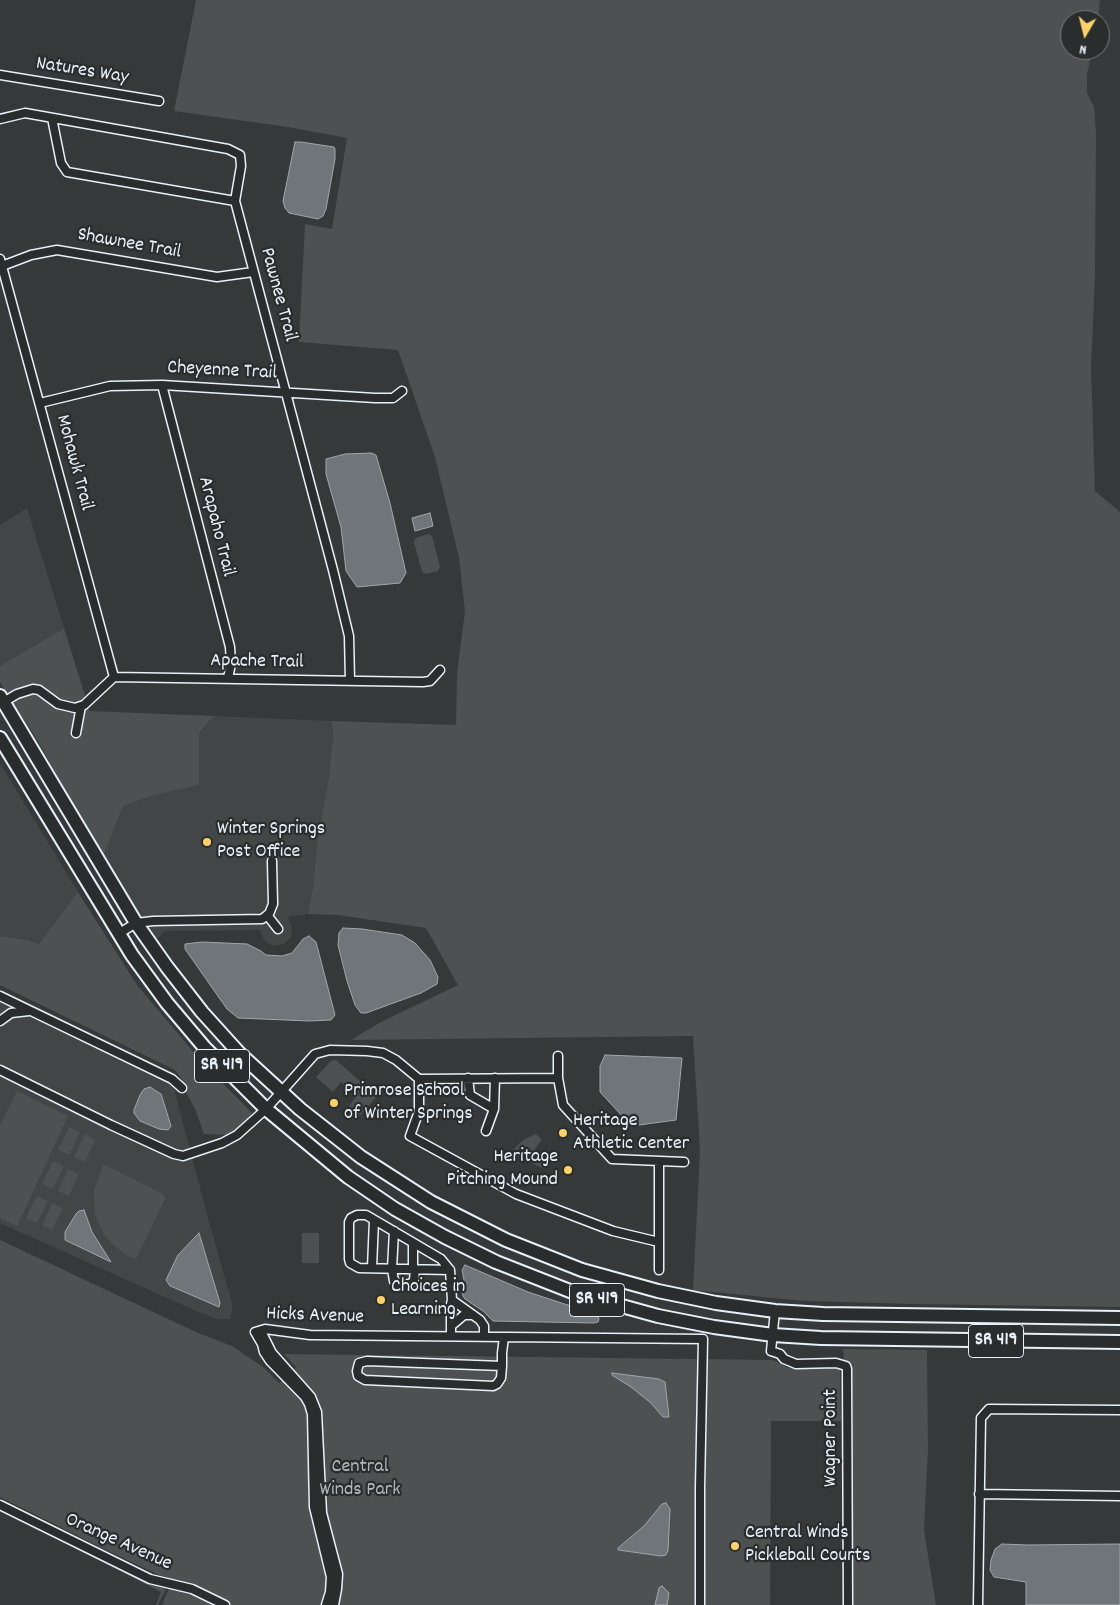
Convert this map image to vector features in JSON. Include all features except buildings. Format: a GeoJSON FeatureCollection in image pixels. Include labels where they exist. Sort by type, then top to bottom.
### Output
{"type":"FeatureCollection","features":[{"type":"Feature","properties":{"kind":"main road","name":"SR 419"},"geometry":{"type":"LineString","coordinates":[[1,701],[136,923],[202,1012],[240,1054],[280,1093],[326,1131],[383,1172],[448,1211],[506,1240],[582,1270],[632,1285],[706,1301],[775,1311],[864,1315],[1120,1318]]}},
{"type":"Feature","properties":{"kind":"main road","name":"SR 419"},"geometry":{"type":"LineString","coordinates":[[0,738],[118,934],[150,980],[186,1026],[225,1069],[266,1108],[348,1178],[437,1232],[496,1262],[566,1290],[628,1309],[685,1322],[773,1335],[872,1340],[1120,1342]]}},
{"type":"Feature","properties":{"kind":"street","name":"Natures Way"},"geometry":{"type":"LineString","coordinates":[[0,75],[159,101]]}},
{"type":"Feature","properties":{"kind":"street","name":"Pawnee Trail"},"geometry":{"type":"LineString","coordinates":[[0,118],[25,113],[228,149],[240,155],[241,166],[235,201],[349,636],[350,681]]}},
{"type":"Feature","properties":{"kind":"street"},"geometry":{"type":"LineString","coordinates":[[52,118],[61,163],[67,172],[235,201]]}},
{"type":"Feature","properties":{"kind":"street","name":"Shawnee Trail"},"geometry":{"type":"LineString","coordinates":[[1,263],[57,250],[217,277],[253,272]]}},
{"type":"Feature","properties":{"kind":"street","name":"Mohawk Trail"},"geometry":{"type":"LineString","coordinates":[[1,263],[114,677]]}},
{"type":"Feature","properties":{"kind":"street","name":"Cheyenne Trail"},"geometry":{"type":"LineString","coordinates":[[40,403],[110,386],[162,385],[393,398],[402,391]]}},
{"type":"Feature","properties":{"kind":"street","name":"Arapaho Trail"},"geometry":{"type":"LineString","coordinates":[[162,385],[230,647],[231,664],[228,678]]}},
{"type":"Feature","properties":{"kind":"street","name":"Apache Trail"},"geometry":{"type":"LineString","coordinates":[[114,677],[423,682],[430,681],[440,670]]}},
{"type":"Feature","properties":{"kind":"street"},"geometry":{"type":"LineString","coordinates":[[1,701],[33,689],[39,690],[58,704],[75,708],[84,705],[114,677]]}},
{"type":"Feature","properties":{"kind":"street"},"geometry":{"type":"LineString","coordinates":[[76,733],[81,706]]}},
{"type":"Feature","properties":{"kind":"street"},"geometry":{"type":"LineString","coordinates":[[118,934],[136,923],[153,921],[262,919],[271,910],[273,899],[272,862]]}},
{"type":"Feature","properties":{"kind":"street"},"geometry":{"type":"LineString","coordinates":[[267,915],[278,929]]}},
{"type":"Feature","properties":{"kind":"street"},"geometry":{"type":"LineString","coordinates":[[0,996],[172,1079],[182,1088]]}},
{"type":"Feature","properties":{"kind":"street"},"geometry":{"type":"LineString","coordinates":[[0,1021],[11,1013],[31,1012]]}},
{"type":"Feature","properties":{"kind":"street"},"geometry":{"type":"LineString","coordinates":[[0,1070],[98,1119],[174,1154],[188,1155],[222,1143],[237,1135],[266,1108],[315,1054],[330,1050],[366,1050],[383,1053],[396,1060],[419,1078],[558,1078]]}},
{"type":"Feature","properties":{"kind":"street"},"geometry":{"type":"LineString","coordinates":[[558,1056],[558,1078],[563,1105],[612,1159],[684,1162]]}},
{"type":"Feature","properties":{"kind":"street"},"geometry":{"type":"LineString","coordinates":[[419,1078],[419,1111],[410,1136],[516,1194],[612,1231],[659,1242]]}},
{"type":"Feature","properties":{"kind":"street"},"geometry":{"type":"LineString","coordinates":[[468,1078],[470,1095],[494,1109]]}},
{"type":"Feature","properties":{"kind":"street"},"geometry":{"type":"LineString","coordinates":[[486,1131],[494,1109],[495,1078]]}},
{"type":"Feature","properties":{"kind":"street"},"geometry":{"type":"LineString","coordinates":[[659,1161],[659,1270]]}},
{"type":"Feature","properties":{"kind":"street"},"geometry":{"type":"LineString","coordinates":[[450,1270],[359,1268],[350,1263],[349,1259],[349,1222],[351,1218],[357,1215],[366,1215],[441,1259],[450,1270],[452,1300],[450,1304],[451,1336]]}},
{"type":"Feature","properties":{"kind":"street"},"geometry":{"type":"LineString","coordinates":[[372,1268],[374,1220]]}},
{"type":"Feature","properties":{"kind":"street"},"geometry":{"type":"LineString","coordinates":[[394,1231],[392,1269],[394,1280],[401,1286],[412,1283],[414,1280],[413,1242]]}},
{"type":"Feature","properties":{"kind":"street"},"geometry":{"type":"LineString","coordinates":[[452,1300],[480,1320],[484,1326],[484,1336]]}},
{"type":"Feature","properties":{"kind":"street"},"geometry":{"type":"LineString","coordinates":[[773,1335],[775,1311]]}},
{"type":"Feature","properties":{"kind":"street"},"geometry":{"type":"LineString","coordinates":[[451,1326],[464,1316],[473,1315]]}},
{"type":"Feature","properties":{"kind":"street","name":"Hicks Avenue"},"geometry":{"type":"LineString","coordinates":[[258,1331],[266,1329],[310,1335],[703,1339],[700,1605]]}},
{"type":"Feature","properties":{"kind":"street"},"geometry":{"type":"LineString","coordinates":[[641,1338],[642,1329]]}},
{"type":"Feature","properties":{"kind":"street"},"geometry":{"type":"LineString","coordinates":[[258,1331],[264,1352],[270,1361],[305,1397],[311,1410],[314,1507],[331,1577],[330,1592],[326,1605]]}},
{"type":"Feature","properties":{"kind":"street"},"geometry":{"type":"LineString","coordinates":[[258,1331],[272,1353],[309,1394],[318,1412],[322,1513],[338,1574],[334,1605]]}},
{"type":"Feature","properties":{"kind":"street","name":"Wagner Point"},"geometry":{"type":"LineString","coordinates":[[773,1335],[771,1351],[780,1354],[789,1362],[803,1364],[836,1363],[846,1366],[847,1369],[848,1605]]}},
{"type":"Feature","properties":{"kind":"street"},"geometry":{"type":"LineString","coordinates":[[502,1366],[367,1361],[359,1363],[356,1371],[360,1378],[365,1380],[493,1386],[500,1381],[502,1366],[504,1336]]}},
{"type":"Feature","properties":{"kind":"street"},"geometry":{"type":"LineString","coordinates":[[978,1605],[981,1418],[989,1409],[1120,1410]]}},
{"type":"Feature","properties":{"kind":"street"},"geometry":{"type":"LineString","coordinates":[[979,1494],[1120,1496]]}},
{"type":"Feature","properties":{"kind":"street","name":"Orange Avenue"},"geometry":{"type":"LineString","coordinates":[[0,1505],[150,1579],[192,1589],[225,1605]]}},
{"type":"Feature","properties":{"kind":"shaded area"},"geometry":{"type":"Polygon","coordinates":[[[295,142],[334,147],[335,149],[326,209],[323,216],[318,219],[289,213],[285,208],[283,201],[295,142]]]}},
{"type":"Feature","properties":{"kind":"shaded area"},"geometry":{"type":"Polygon","coordinates":[[[371,453],[376,455],[390,503],[406,573],[400,583],[357,587],[346,571],[341,527],[326,474],[326,459],[345,454],[371,453]]]}},
{"type":"Feature","properties":{"kind":"shaded area"},"geometry":{"type":"Polygon","coordinates":[[[27,508],[64,628],[0,666],[0,525],[27,508]]]}},
{"type":"Feature","properties":{"kind":"shaded area"},"geometry":{"type":"Polygon","coordinates":[[[430,513],[433,526],[415,531],[412,518],[430,513]]]}},
{"type":"Feature","properties":{"kind":"shaded area"},"geometry":{"type":"Polygon","coordinates":[[[214,716],[332,721],[333,734],[329,777],[317,844],[313,887],[308,914],[288,917],[292,927],[291,937],[284,944],[273,946],[264,940],[260,930],[165,931],[157,939],[103,857],[123,806],[154,795],[199,785],[199,733],[214,716]]]}},
{"type":"Feature","properties":{"kind":"shaded area"},"geometry":{"type":"Polygon","coordinates":[[[0,763],[78,892],[39,944],[28,940],[0,936],[0,763]]]}},
{"type":"Feature","properties":{"kind":"shaded area"},"geometry":{"type":"Polygon","coordinates":[[[343,928],[402,935],[415,943],[430,960],[438,977],[437,984],[421,993],[366,1013],[361,1013],[355,1005],[338,945],[339,933],[343,928]]]}},
{"type":"Feature","properties":{"kind":"shaded area"},"geometry":{"type":"Polygon","coordinates":[[[309,936],[316,942],[335,1015],[331,1020],[238,1018],[227,1009],[185,949],[185,944],[202,942],[247,944],[266,955],[282,956],[292,953],[303,939],[309,936]]]}},
{"type":"Feature","properties":{"kind":"shaded area"},"geometry":{"type":"Polygon","coordinates":[[[0,989],[172,1072],[174,1089],[233,1306],[230,1319],[217,1319],[196,1311],[0,1223],[0,989]]]}},
{"type":"Feature","properties":{"kind":"shaded area"},"geometry":{"type":"Polygon","coordinates":[[[605,1055],[682,1058],[676,1120],[639,1125],[625,1119],[600,1092],[600,1066],[605,1055]]]}},
{"type":"Feature","properties":{"kind":"shaded area"},"geometry":{"type":"Polygon","coordinates":[[[150,1087],[161,1094],[171,1126],[168,1130],[159,1129],[140,1121],[134,1113],[140,1095],[144,1089],[150,1087]]]}},
{"type":"Feature","properties":{"kind":"shaded area"},"geometry":{"type":"Polygon","coordinates":[[[84,1210],[92,1232],[111,1262],[65,1240],[65,1232],[76,1214],[84,1210]]]}},
{"type":"Feature","properties":{"kind":"shaded area"},"geometry":{"type":"Polygon","coordinates":[[[199,1233],[220,1303],[219,1307],[170,1286],[166,1280],[178,1255],[199,1233]]]}},
{"type":"Feature","properties":{"kind":"shaded area"},"geometry":{"type":"Polygon","coordinates":[[[465,1265],[528,1292],[592,1313],[598,1317],[598,1322],[493,1321],[463,1296],[464,1280],[462,1270],[465,1265]]]}},
{"type":"Feature","properties":{"kind":"shaded area"},"geometry":{"type":"Polygon","coordinates":[[[612,1373],[659,1379],[665,1382],[669,1417],[663,1417],[651,1403],[612,1375],[612,1373]]]}},
{"type":"Feature","properties":{"kind":"shaded area"},"geometry":{"type":"Polygon","coordinates":[[[666,1503],[670,1509],[668,1550],[666,1555],[661,1556],[618,1550],[644,1526],[662,1504],[666,1503]]]}},
{"type":"Feature","properties":{"kind":"shaded area"},"geometry":{"type":"Polygon","coordinates":[[[1002,1544],[1120,1544],[1120,1605],[1026,1605],[1026,1582],[994,1577],[990,1570],[995,1549],[1002,1544]]]}},
{"type":"Feature","properties":{"kind":"shaded area"},"geometry":{"type":"Polygon","coordinates":[[[662,1586],[669,1593],[667,1605],[655,1605],[659,1588],[662,1586]]]}},
{"type":"Feature","properties":{"kind":"green space"},"geometry":{"type":"Polygon","coordinates":[[[196,0],[1100,0],[1099,10],[1060,10],[1060,60],[1090,60],[1087,75],[1087,93],[1094,107],[1096,132],[1095,277],[1091,366],[1095,491],[1120,512],[1120,1307],[804,1301],[693,1290],[700,1150],[693,1036],[351,1040],[381,1022],[458,985],[426,928],[338,915],[308,914],[313,887],[317,844],[329,777],[333,734],[332,721],[456,725],[457,673],[465,611],[459,558],[435,457],[398,350],[299,342],[305,224],[332,229],[347,138],[288,127],[174,111],[196,0]]]}},
{"type":"Feature","properties":{"kind":"green space"},"geometry":{"type":"Polygon","coordinates":[[[428,534],[432,536],[440,567],[438,571],[426,574],[422,572],[414,542],[416,538],[428,534]]]}},
{"type":"Feature","properties":{"kind":"green space"},"geometry":{"type":"Polygon","coordinates":[[[64,628],[86,699],[75,704],[68,703],[59,700],[41,687],[33,685],[8,695],[0,682],[0,666],[64,628]]]}},
{"type":"Feature","properties":{"kind":"green space"},"geometry":{"type":"Polygon","coordinates":[[[33,693],[57,708],[76,712],[72,736],[78,738],[84,710],[88,707],[89,711],[214,716],[199,733],[199,785],[154,795],[123,806],[103,857],[36,738],[12,701],[33,693]]]}},
{"type":"Feature","properties":{"kind":"green space"},"geometry":{"type":"Polygon","coordinates":[[[78,892],[137,985],[201,1061],[252,1113],[242,1126],[230,1135],[204,1134],[195,1109],[185,1090],[187,1088],[173,1069],[0,985],[0,936],[28,940],[39,944],[78,892]]]}},
{"type":"Feature","properties":{"kind":"green space"},"geometry":{"type":"Polygon","coordinates":[[[336,1060],[377,1096],[360,1116],[349,1106],[358,1094],[346,1083],[341,1082],[333,1092],[316,1077],[331,1061],[336,1060]]]}},
{"type":"Feature","properties":{"kind":"green space"},"geometry":{"type":"Polygon","coordinates":[[[17,1091],[68,1116],[17,1226],[0,1218],[0,1126],[17,1091]]]}},
{"type":"Feature","properties":{"kind":"green space"},"geometry":{"type":"Polygon","coordinates":[[[69,1127],[80,1132],[69,1155],[58,1150],[69,1127]]]}},
{"type":"Feature","properties":{"kind":"green space"},"geometry":{"type":"Polygon","coordinates":[[[85,1134],[95,1140],[85,1162],[74,1157],[85,1134]]]}},
{"type":"Feature","properties":{"kind":"green space"},"geometry":{"type":"Polygon","coordinates":[[[536,1134],[542,1140],[535,1148],[546,1160],[542,1168],[510,1153],[523,1140],[536,1134]]]}},
{"type":"Feature","properties":{"kind":"green space"},"geometry":{"type":"Polygon","coordinates":[[[53,1161],[64,1166],[53,1189],[42,1184],[53,1161]]]}},
{"type":"Feature","properties":{"kind":"green space"},"geometry":{"type":"Polygon","coordinates":[[[103,1164],[163,1194],[165,1199],[136,1259],[126,1255],[112,1244],[105,1236],[95,1215],[94,1191],[103,1164]]]}},
{"type":"Feature","properties":{"kind":"green space"},"geometry":{"type":"Polygon","coordinates":[[[68,1169],[79,1174],[69,1196],[58,1191],[68,1169]]]}},
{"type":"Feature","properties":{"kind":"green space"},"geometry":{"type":"Polygon","coordinates":[[[37,1196],[48,1201],[37,1223],[26,1218],[37,1196]]]}},
{"type":"Feature","properties":{"kind":"green space"},"geometry":{"type":"Polygon","coordinates":[[[52,1203],[63,1208],[52,1230],[42,1226],[52,1203]]]}},
{"type":"Feature","properties":{"kind":"green space"},"geometry":{"type":"Polygon","coordinates":[[[302,1233],[319,1233],[319,1263],[302,1263],[302,1233]]]}},
{"type":"Feature","properties":{"kind":"green space","name":"Central Winds Park"},"geometry":{"type":"Polygon","coordinates":[[[0,1240],[198,1333],[232,1346],[263,1367],[279,1383],[296,1367],[284,1354],[773,1360],[788,1368],[840,1368],[841,1421],[771,1421],[770,1605],[162,1605],[168,1591],[170,1578],[159,1575],[102,1548],[0,1497],[0,1240]]]}},
{"type":"Feature","properties":{"kind":"green space"},"geometry":{"type":"Polygon","coordinates":[[[843,1349],[927,1350],[928,1450],[924,1530],[936,1605],[852,1605],[852,1388],[851,1369],[849,1364],[844,1361],[843,1349]]]}},
{"type":"Feature","properties":{"kind":"green space"},"geometry":{"type":"Polygon","coordinates":[[[0,1510],[122,1571],[166,1588],[158,1605],[156,1605],[161,1592],[0,1510]]]}},
{"type":"Feature","properties":{"kind":"place","name":"Winter Springs Post Office"},"geometry":{"type":"Point","coordinates":[207,842]}},
{"type":"Feature","properties":{"kind":"place","name":"Primrose School of Winter Springs"},"geometry":{"type":"Point","coordinates":[334,1103]}},
{"type":"Feature","properties":{"kind":"place","name":"Heritage Athletic Center"},"geometry":{"type":"Point","coordinates":[563,1133]}},
{"type":"Feature","properties":{"kind":"place","name":"Heritage Pitching Mound"},"geometry":{"type":"Point","coordinates":[568,1170]}},
{"type":"Feature","properties":{"kind":"place","name":"Choices in Learning"},"geometry":{"type":"Point","coordinates":[381,1300]}},
{"type":"Feature","properties":{"kind":"place","name":"Central Winds Pickleball Courts"},"geometry":{"type":"Point","coordinates":[735,1546]}}]}
